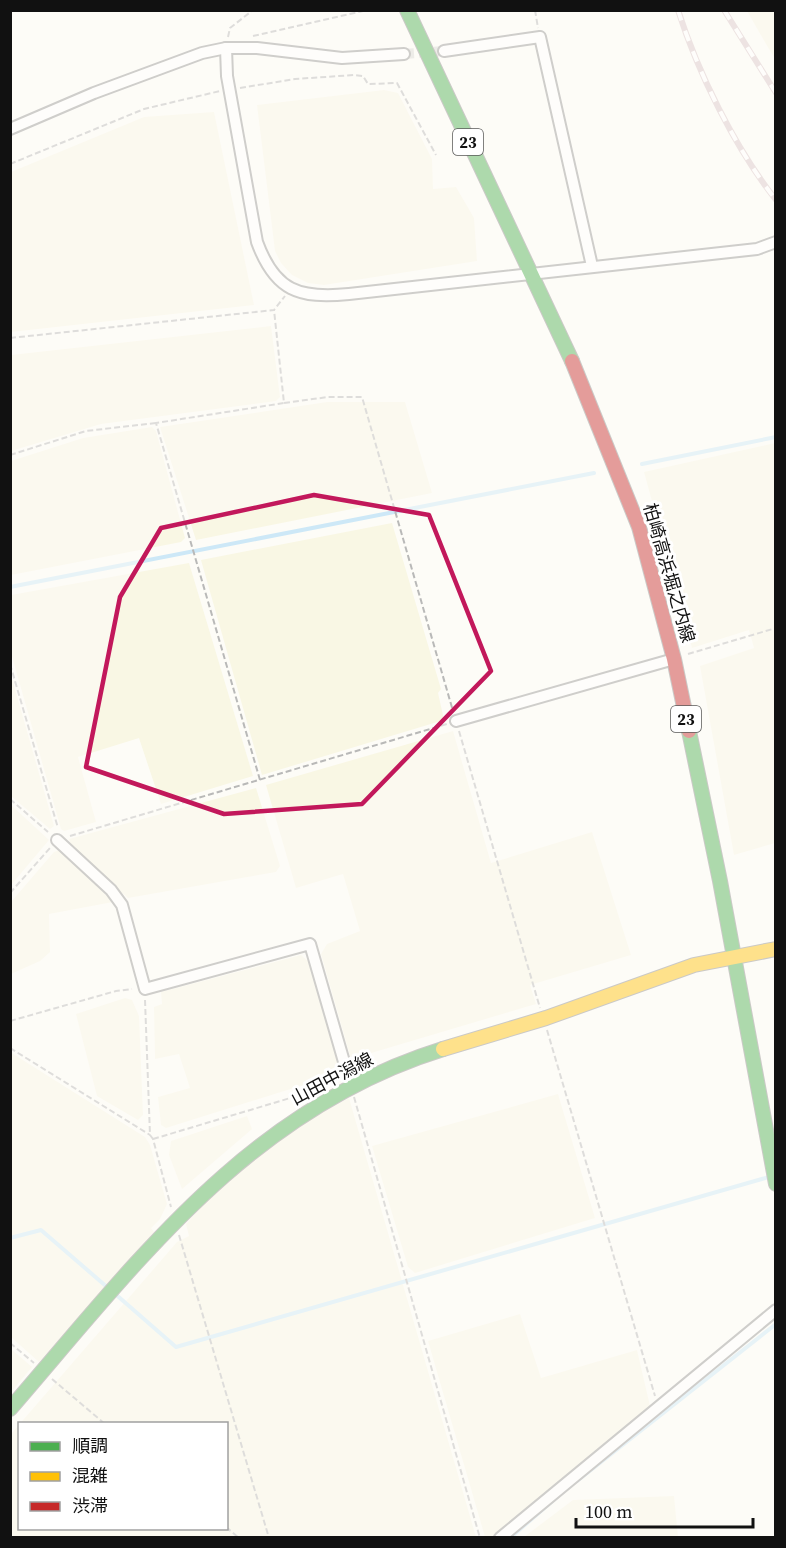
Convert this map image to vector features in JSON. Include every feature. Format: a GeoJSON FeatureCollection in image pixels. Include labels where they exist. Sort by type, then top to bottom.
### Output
{"type":"FeatureCollection","features":[{"type":"Feature","properties":{"kind":"main road","name":"柏崎高浜堀之内線"},"geometry":{"type":"LineString","coordinates":[[407,10],[588,397],[627,493],[674,658],[776,1184]]}},
{"type":"Feature","properties":{"kind":"main road","name":"山田中潟線"},"geometry":{"type":"LineString","coordinates":[[10,1409],[174,1220],[245,1155],[306,1112],[351,1086],[425,1054],[544,1019],[615,995],[652,979],[733,956],[776,949]]}},
{"type":"Feature","properties":{"kind":"street"},"geometry":{"type":"LineString","coordinates":[[444,51],[540,37],[592,266]]}},
{"type":"Feature","properties":{"kind":"street"},"geometry":{"type":"LineString","coordinates":[[226,48],[230,89],[257,242],[274,276],[291,289],[308,295],[327,296],[757,249],[776,242]]}},
{"type":"Feature","properties":{"kind":"street"},"geometry":{"type":"LineString","coordinates":[[10,129],[94,93],[202,53],[226,48],[258,48],[342,58],[404,54]]}},
{"type":"Feature","properties":{"kind":"street"},"geometry":{"type":"LineString","coordinates":[[456,721],[674,658]]}},
{"type":"Feature","properties":{"kind":"street"},"geometry":{"type":"LineString","coordinates":[[57,840],[122,904],[145,989],[310,944],[351,1086]]}},
{"type":"Feature","properties":{"kind":"street"},"geometry":{"type":"LineString","coordinates":[[500,1538],[661,1402],[776,1310]]}},
{"type":"Feature","properties":{"kind":"path"},"geometry":{"type":"LineString","coordinates":[[226,48],[230,28],[253,10]]}},
{"type":"Feature","properties":{"kind":"path"},"geometry":{"type":"LineString","coordinates":[[250,37],[367,10]]}},
{"type":"Feature","properties":{"kind":"path"},"geometry":{"type":"LineString","coordinates":[[535,10],[540,37]]}},
{"type":"Feature","properties":{"kind":"path"},"geometry":{"type":"LineString","coordinates":[[10,164],[144,109],[230,89],[295,79],[354,75],[363,76],[368,84],[397,83],[436,155]]}},
{"type":"Feature","properties":{"kind":"path"},"geometry":{"type":"LineString","coordinates":[[10,338],[274,310],[291,289]]}},
{"type":"Feature","properties":{"kind":"path"},"geometry":{"type":"LineString","coordinates":[[274,310],[284,404]]}},
{"type":"Feature","properties":{"kind":"path"},"geometry":{"type":"LineString","coordinates":[[10,455],[86,431],[156,423],[328,397],[362,397],[652,1394],[661,1402]]}},
{"type":"Feature","properties":{"kind":"path"},"geometry":{"type":"LineString","coordinates":[[156,423],[260,780]]}},
{"type":"Feature","properties":{"kind":"path"},"geometry":{"type":"LineString","coordinates":[[674,658],[776,628]]}},
{"type":"Feature","properties":{"kind":"path"},"geometry":{"type":"LineString","coordinates":[[10,664],[58,830],[57,840]]}},
{"type":"Feature","properties":{"kind":"path"},"geometry":{"type":"LineString","coordinates":[[10,893],[57,840],[456,721]]}},
{"type":"Feature","properties":{"kind":"path"},"geometry":{"type":"LineString","coordinates":[[10,799],[57,840]]}},
{"type":"Feature","properties":{"kind":"path"},"geometry":{"type":"LineString","coordinates":[[10,1021],[116,991],[145,989],[150,1135]]}},
{"type":"Feature","properties":{"kind":"path"},"geometry":{"type":"LineString","coordinates":[[10,1048],[153,1138],[174,1220],[269,1538]]}},
{"type":"Feature","properties":{"kind":"path"},"geometry":{"type":"LineString","coordinates":[[351,1086],[480,1538]]}},
{"type":"Feature","properties":{"kind":"path"},"geometry":{"type":"LineString","coordinates":[[153,1138],[297,1096],[306,1112]]}},
{"type":"Feature","properties":{"kind":"path"},"geometry":{"type":"LineString","coordinates":[[10,1342],[103,1422]]}},
{"type":"Feature","properties":{"kind":"highlighted area"},"geometry":{"type":"Polygon","coordinates":[[[314,495],[429,515],[491,671],[362,804],[224,814],[86,767],[120,597],[161,528],[314,495]]]}},
{"type":"Feature","properties":{"kind":"shaded area"},"geometry":{"type":"Polygon","coordinates":[[[747,11],[775,11],[775,59],[766,44],[747,11]]]}},
{"type":"Feature","properties":{"kind":"shaded area"},"geometry":{"type":"Polygon","coordinates":[[[384,90],[398,93],[432,159],[433,189],[456,187],[474,218],[477,261],[324,285],[308,283],[292,275],[281,263],[275,251],[257,105],[384,90]]]}},
{"type":"Feature","properties":{"kind":"shaded area"},"geometry":{"type":"Polygon","coordinates":[[[214,112],[254,305],[11,332],[11,172],[144,117],[214,112]]]}},
{"type":"Feature","properties":{"kind":"shaded area"},"geometry":{"type":"Polygon","coordinates":[[[271,326],[280,397],[276,401],[101,424],[11,451],[11,355],[271,326]]]}},
{"type":"Feature","properties":{"kind":"shaded area"},"geometry":{"type":"Polygon","coordinates":[[[327,402],[405,402],[432,493],[196,540],[160,427],[327,402]]]}},
{"type":"Feature","properties":{"kind":"shaded area"},"geometry":{"type":"Polygon","coordinates":[[[152,427],[156,431],[185,538],[181,542],[11,575],[11,461],[83,438],[152,427]]]}},
{"type":"Feature","properties":{"kind":"shaded area"},"geometry":{"type":"Polygon","coordinates":[[[775,443],[775,843],[734,855],[700,666],[754,648],[749,630],[692,648],[644,472],[775,443]]]}},
{"type":"Feature","properties":{"kind":"shaded area"},"geometry":{"type":"Polygon","coordinates":[[[392,523],[441,689],[438,693],[444,720],[262,775],[201,560],[392,523]]]}},
{"type":"Feature","properties":{"kind":"shaded area"},"geometry":{"type":"Polygon","coordinates":[[[189,563],[253,776],[161,804],[139,738],[78,757],[96,822],[64,831],[61,829],[11,653],[11,595],[189,563]]]}},
{"type":"Feature","properties":{"kind":"shaded area"},"geometry":{"type":"Polygon","coordinates":[[[11,675],[54,826],[50,829],[11,796],[11,675]]]}},
{"type":"Feature","properties":{"kind":"shaded area"},"geometry":{"type":"Polygon","coordinates":[[[453,731],[491,863],[592,832],[631,955],[530,985],[536,1004],[351,1059],[321,954],[327,944],[360,931],[343,874],[296,888],[266,785],[453,731]]]}},
{"type":"Feature","properties":{"kind":"shaded area"},"geometry":{"type":"Polygon","coordinates":[[[256,788],[280,866],[276,872],[128,898],[72,848],[69,839],[256,788]]]}},
{"type":"Feature","properties":{"kind":"shaded area"},"geometry":{"type":"Polygon","coordinates":[[[11,805],[49,840],[11,885],[11,805]]]}},
{"type":"Feature","properties":{"kind":"shaded area"},"geometry":{"type":"Polygon","coordinates":[[[60,850],[113,902],[49,914],[50,952],[40,961],[11,974],[11,902],[54,852],[60,850]]]}},
{"type":"Feature","properties":{"kind":"shaded area"},"geometry":{"type":"Polygon","coordinates":[[[301,955],[308,961],[339,1067],[335,1075],[166,1128],[161,1125],[158,1097],[190,1088],[179,1054],[155,1059],[154,1007],[162,1004],[161,992],[301,955]]]}},
{"type":"Feature","properties":{"kind":"shaded area"},"geometry":{"type":"Polygon","coordinates":[[[125,998],[132,1000],[139,1016],[143,1115],[138,1120],[97,1096],[76,1014],[125,998]]]}},
{"type":"Feature","properties":{"kind":"shaded area"},"geometry":{"type":"Polygon","coordinates":[[[10,1052],[145,1137],[150,1145],[167,1204],[160,1219],[151,1228],[154,1232],[39,1362],[11,1337],[10,1052]]]}},
{"type":"Feature","properties":{"kind":"shaded area"},"geometry":{"type":"Polygon","coordinates":[[[558,1094],[595,1218],[415,1273],[408,1267],[372,1146],[558,1094]]]}},
{"type":"Feature","properties":{"kind":"shaded area"},"geometry":{"type":"Polygon","coordinates":[[[349,1098],[476,1537],[11,1537],[11,1434],[18,1426],[18,1530],[228,1530],[228,1422],[21,1422],[177,1242],[189,1236],[186,1224],[205,1203],[263,1152],[314,1117],[349,1098]]]}},
{"type":"Feature","properties":{"kind":"shaded area"},"geometry":{"type":"Polygon","coordinates":[[[247,1116],[252,1129],[182,1189],[169,1155],[171,1141],[247,1116]]]}},
{"type":"Feature","properties":{"kind":"shaded area"},"geometry":{"type":"Polygon","coordinates":[[[520,1314],[541,1378],[637,1350],[650,1406],[495,1537],[485,1537],[428,1341],[520,1314]]]}},
{"type":"Feature","properties":{"kind":"shaded area"},"geometry":{"type":"Polygon","coordinates":[[[11,1349],[32,1367],[11,1392],[11,1349]]]}},
{"type":"Feature","properties":{"kind":"shaded area"},"geometry":{"type":"Polygon","coordinates":[[[674,1496],[678,1537],[524,1537],[573,1500],[674,1496]]]}},
{"type":"Feature","properties":{"kind":"waterway"},"geometry":{"type":"LineString","coordinates":[[642,464],[776,437]]}},
{"type":"Feature","properties":{"kind":"waterway"},"geometry":{"type":"LineString","coordinates":[[10,587],[594,473]]}},
{"type":"Feature","properties":{"kind":"waterway"},"geometry":{"type":"LineString","coordinates":[[113,1292],[176,1347],[769,1177]]}},
{"type":"Feature","properties":{"kind":"waterway"},"geometry":{"type":"LineString","coordinates":[[10,1238],[41,1230],[107,1287]]}},
{"type":"Feature","properties":{"kind":"waterway"},"geometry":{"type":"LineString","coordinates":[[577,1481],[776,1324]]}},
{"type":"Feature","properties":{"kind":"waterway"},"geometry":{"type":"LineString","coordinates":[[510,1538],[557,1497]]}},
{"type":"Feature","properties":{"kind":"tunnel"},"geometry":{"type":"LineString","coordinates":[[404,54],[444,51]]}},
{"type":"Feature","properties":{"kind":"railway"},"geometry":{"type":"LineString","coordinates":[[678,10],[696,59],[719,109],[746,157],[776,200]]}},
{"type":"Feature","properties":{"kind":"railway"},"geometry":{"type":"LineString","coordinates":[[724,10],[776,93]]}},
{"type":"Feature","properties":{"kind":"traffic: fast"},"geometry":{"type":"LineString","coordinates":[[407,10],[572,361]]}},
{"type":"Feature","properties":{"kind":"traffic: fast"},"geometry":{"type":"LineString","coordinates":[[689,731],[720,881],[776,1184]]}},
{"type":"Feature","properties":{"kind":"traffic: fast"},"geometry":{"type":"LineString","coordinates":[[10,1409],[152,1246],[201,1196],[254,1151],[311,1110],[374,1076],[443,1049]]}},
{"type":"Feature","properties":{"kind":"traffic: slow"},"geometry":{"type":"LineString","coordinates":[[443,1049],[546,1018],[694,965],[776,949]]}},
{"type":"Feature","properties":{"kind":"traffic: jam"},"geometry":{"type":"LineString","coordinates":[[572,361],[639,527],[674,659],[689,731]]}}]}
